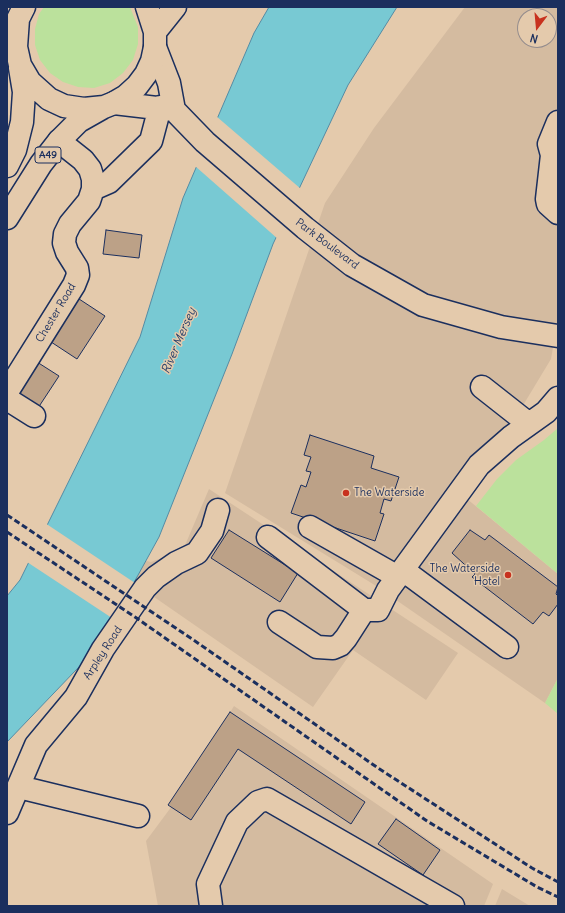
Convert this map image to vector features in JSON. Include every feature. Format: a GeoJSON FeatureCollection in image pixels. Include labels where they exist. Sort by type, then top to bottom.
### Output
{"type":"FeatureCollection","features":[{"type":"Feature","properties":{"kind":"main road","name":"A49"},"geometry":{"type":"LineString","coordinates":[[7,166],[15,150],[22,122],[24,92],[20,64],[11,35],[24,7]]}},
{"type":"Feature","properties":{"kind":"main road"},"geometry":{"type":"LineString","coordinates":[[59,141],[83,160],[90,169],[93,190],[108,182],[134,160],[174,114],[169,83],[162,68],[147,7]]}},
{"type":"Feature","properties":{"kind":"main road"},"geometry":{"type":"LineString","coordinates":[[155,39],[175,7]]}},
{"type":"Feature","properties":{"kind":"main road","name":"A49"},"geometry":{"type":"LineString","coordinates":[[7,218],[41,164],[59,141],[79,121],[126,96],[137,86],[146,74],[152,61],[155,39]]}},
{"type":"Feature","properties":{"kind":"main road","name":"A49"},"geometry":{"type":"LineString","coordinates":[[20,64],[30,82],[49,98],[64,106],[84,109],[109,105]]}},
{"type":"Feature","properties":{"kind":"main road"},"geometry":{"type":"LineString","coordinates":[[109,105],[174,114]]}},
{"type":"Feature","properties":{"kind":"main road","name":"Park Boulevard"},"geometry":{"type":"LineString","coordinates":[[174,114],[304,228],[352,265],[423,305],[501,327],[558,336]]}},
{"type":"Feature","properties":{"kind":"main road"},"geometry":{"type":"LineString","coordinates":[[558,122],[549,144],[552,155],[548,204],[558,213]]}},
{"type":"Feature","properties":{"kind":"main road","name":"Chester Road"},"geometry":{"type":"LineString","coordinates":[[7,392],[74,285],[78,275],[77,268],[67,252],[64,243],[65,234],[70,224],[89,201],[93,190]]}},
{"type":"Feature","properties":{"kind":"main road"},"geometry":{"type":"LineString","coordinates":[[482,387],[529,424]]}},
{"type":"Feature","properties":{"kind":"main road"},"geometry":{"type":"LineString","coordinates":[[268,537],[364,610],[378,610],[396,579],[479,466],[511,437],[546,412],[558,398]]}},
{"type":"Feature","properties":{"kind":"main road"},"geometry":{"type":"LineString","coordinates":[[7,399],[34,416]]}},
{"type":"Feature","properties":{"kind":"main road","name":"Arpley Road"},"geometry":{"type":"LineString","coordinates":[[7,813],[36,745],[76,697],[103,649],[146,588],[156,577],[176,563],[197,553],[212,531],[218,510]]}},
{"type":"Feature","properties":{"kind":"main road"},"geometry":{"type":"LineString","coordinates":[[310,527],[507,647]]}},
{"type":"Feature","properties":{"kind":"main road"},"geometry":{"type":"LineString","coordinates":[[279,622],[317,647],[333,648],[340,645],[346,638],[364,610]]}},
{"type":"Feature","properties":{"kind":"main road"},"geometry":{"type":"LineString","coordinates":[[19,787],[138,816]]}},
{"type":"Feature","properties":{"kind":"main road"},"geometry":{"type":"LineString","coordinates":[[211,906],[208,884],[237,822],[258,802],[267,799],[452,906]]}},
{"type":"Feature","properties":{"kind":"shaded area"},"geometry":{"type":"Polygon","coordinates":[[[465,7],[558,7],[558,319],[551,359],[516,417],[455,489],[558,574],[558,678],[545,703],[373,584],[225,493],[325,203],[374,128],[465,7]]]}},
{"type":"Feature","properties":{"kind":"shaded area"},"geometry":{"type":"Polygon","coordinates":[[[209,489],[458,653],[426,700],[353,650],[313,707],[131,581],[142,560],[151,562],[183,550],[209,489]]]}},
{"type":"Feature","properties":{"kind":"shaded area"},"geometry":{"type":"Polygon","coordinates":[[[234,706],[493,884],[484,906],[158,906],[146,841],[169,810],[234,706]]]}},
{"type":"Feature","properties":{"kind":"shaded area"},"geometry":{"type":"Polygon","coordinates":[[[502,889],[530,906],[495,906],[502,889]]]}},
{"type":"Feature","properties":{"kind":"green space"},"geometry":{"type":"Polygon","coordinates":[[[44,7],[130,7],[138,27],[138,44],[133,60],[123,73],[110,83],[94,88],[78,87],[63,82],[50,73],[40,60],[35,45],[35,29],[39,14],[44,7]]]}},
{"type":"Feature","properties":{"kind":"green space"},"geometry":{"type":"Polygon","coordinates":[[[558,428],[558,574],[476,506],[497,479],[516,460],[558,428]]]}},
{"type":"Feature","properties":{"kind":"green space"},"geometry":{"type":"Polygon","coordinates":[[[558,678],[558,714],[545,703],[558,678]]]}},
{"type":"Feature","properties":{"kind":"water","name":"River Mersey"},"geometry":{"type":"Polygon","coordinates":[[[269,7],[397,7],[348,85],[273,244],[232,354],[159,537],[99,646],[7,742],[7,596],[20,580],[140,337],[183,198],[254,33],[269,7]]]}},
{"type":"Feature","properties":{"kind":"pier"},"geometry":{"type":"Polygon","coordinates":[[[216,116],[301,189],[278,239],[195,166],[216,116]]]}},
{"type":"Feature","properties":{"kind":"pier"},"geometry":{"type":"Polygon","coordinates":[[[45,523],[135,583],[115,620],[27,562],[45,523]]]}},
{"type":"Feature","properties":{"kind":"building"},"geometry":{"type":"Polygon","coordinates":[[[106,230],[142,235],[139,258],[103,254],[106,230]]]}},
{"type":"Feature","properties":{"kind":"building"},"geometry":{"type":"Polygon","coordinates":[[[73,295],[105,316],[77,359],[45,338],[73,295]]]}},
{"type":"Feature","properties":{"kind":"building"},"geometry":{"type":"Polygon","coordinates":[[[37,362],[59,376],[38,408],[17,394],[37,362]]]}},
{"type":"Feature","properties":{"kind":"building","name":"The Waterside"},"geometry":{"type":"Polygon","coordinates":[[[310,435],[374,456],[371,468],[399,477],[391,501],[384,499],[380,513],[384,514],[375,541],[291,513],[301,485],[306,487],[311,472],[306,471],[311,457],[304,455],[310,435]]]}},
{"type":"Feature","properties":{"kind":"building"},"geometry":{"type":"Polygon","coordinates":[[[229,530],[298,573],[280,602],[211,558],[229,530]]]}},
{"type":"Feature","properties":{"kind":"building","name":"The Waterside Hotel"},"geometry":{"type":"Polygon","coordinates":[[[470,530],[485,540],[489,535],[558,587],[556,594],[558,596],[558,604],[549,616],[543,612],[533,624],[472,577],[475,574],[452,553],[470,530]]]}},
{"type":"Feature","properties":{"kind":"building"},"geometry":{"type":"Polygon","coordinates":[[[230,712],[365,802],[351,824],[238,749],[191,820],[168,805],[230,712]]]}},
{"type":"Feature","properties":{"kind":"building"},"geometry":{"type":"Polygon","coordinates":[[[396,819],[440,850],[423,875],[378,844],[396,819]]]}},
{"type":"Feature","properties":{"kind":"railway"},"geometry":{"type":"LineString","coordinates":[[7,515],[195,641],[378,768],[532,868],[558,882]]}},
{"type":"Feature","properties":{"kind":"railway"},"geometry":{"type":"LineString","coordinates":[[7,532],[135,617],[427,821],[537,887],[558,897]]}},
{"type":"Feature","properties":{"kind":"place","name":"The Waterside"},"geometry":{"type":"Point","coordinates":[346,493]}},
{"type":"Feature","properties":{"kind":"place","name":"The Waterside Hotel"},"geometry":{"type":"Point","coordinates":[508,575]}}]}
